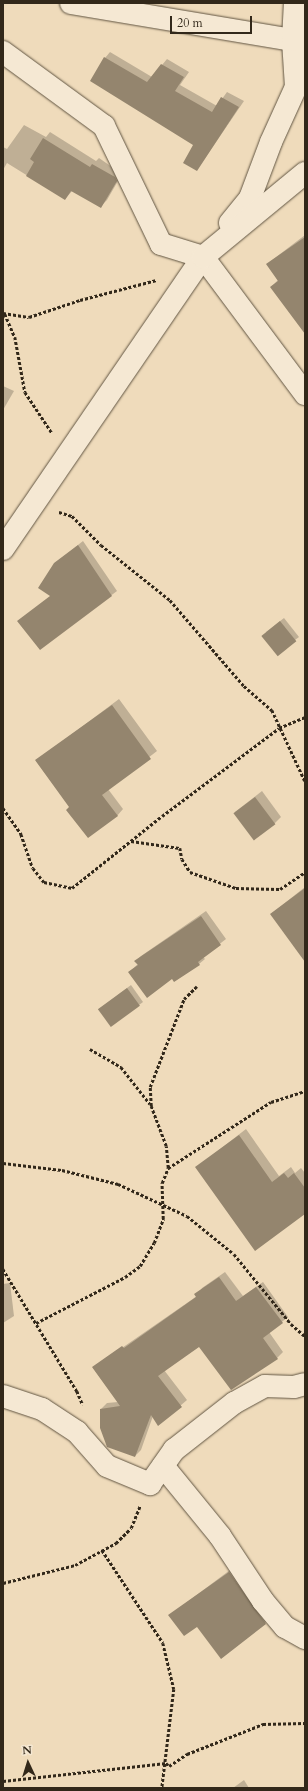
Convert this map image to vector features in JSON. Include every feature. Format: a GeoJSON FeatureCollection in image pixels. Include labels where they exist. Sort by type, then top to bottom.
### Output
{"type":"FeatureCollection","features":[{"type":"Feature","properties":{"kind":"street"},"geometry":{"type":"LineString","coordinates":[[71,3],[299,41]]}},
{"type":"Feature","properties":{"kind":"street"},"geometry":{"type":"LineString","coordinates":[[3,549],[203,257],[250,198],[271,142],[296,87],[299,41],[295,3]]}},
{"type":"Feature","properties":{"kind":"street"},"geometry":{"type":"LineString","coordinates":[[3,52],[104,126],[161,244],[203,257],[305,394]]}},
{"type":"Feature","properties":{"kind":"street"},"geometry":{"type":"LineString","coordinates":[[203,257],[305,173]]}},
{"type":"Feature","properties":{"kind":"street"},"geometry":{"type":"LineString","coordinates":[[3,1396],[42,1410],[77,1432],[107,1466],[150,1484],[174,1450],[234,1403],[265,1386],[294,1387],[305,1384]]}},
{"type":"Feature","properties":{"kind":"street"},"geometry":{"type":"LineString","coordinates":[[162,1466],[220,1536],[263,1601],[285,1627],[305,1638]]}},
{"type":"Feature","properties":{"kind":"path"},"geometry":{"type":"LineString","coordinates":[[4,313],[29,317],[80,300],[148,284],[162,277]]}},
{"type":"Feature","properties":{"kind":"path"},"geometry":{"type":"LineString","coordinates":[[4,313],[15,337],[26,392],[67,457]]}},
{"type":"Feature","properties":{"kind":"path"},"geometry":{"type":"LineString","coordinates":[[34,504],[72,516],[101,545],[170,600],[244,686],[272,710],[279,728],[305,781]]}},
{"type":"Feature","properties":{"kind":"path"},"geometry":{"type":"LineString","coordinates":[[3,808],[5,813],[21,834],[33,868],[44,882],[72,888],[130,841],[279,728],[305,717]]}},
{"type":"Feature","properties":{"kind":"path"},"geometry":{"type":"LineString","coordinates":[[130,841],[180,848],[182,859],[190,872],[236,888],[280,889],[305,872]]}},
{"type":"Feature","properties":{"kind":"path"},"geometry":{"type":"LineString","coordinates":[[151,1106],[150,1087],[162,1052],[184,999],[197,986]]}},
{"type":"Feature","properties":{"kind":"path"},"geometry":{"type":"LineString","coordinates":[[36,1323],[125,1277],[140,1266],[163,1219],[161,1202],[162,1182],[168,1168],[166,1146],[151,1106],[121,1066],[90,1049]]}},
{"type":"Feature","properties":{"kind":"path"},"geometry":{"type":"LineString","coordinates":[[168,1168],[271,1102],[305,1091]]}},
{"type":"Feature","properties":{"kind":"path"},"geometry":{"type":"LineString","coordinates":[[3,1163],[62,1170],[118,1184],[161,1202],[187,1216],[234,1254],[291,1324],[305,1336]]}},
{"type":"Feature","properties":{"kind":"path"},"geometry":{"type":"LineString","coordinates":[[3,1269],[77,1391],[85,1413]]}},
{"type":"Feature","properties":{"kind":"path"},"geometry":{"type":"LineString","coordinates":[[3,1583],[75,1565],[116,1543],[131,1528],[150,1484]]}},
{"type":"Feature","properties":{"kind":"path"},"geometry":{"type":"LineString","coordinates":[[102,1550],[163,1643],[174,1689],[162,1788]]}},
{"type":"Feature","properties":{"kind":"path"},"geometry":{"type":"LineString","coordinates":[[3,1781],[166,1763],[169,1766],[187,1754],[263,1724],[305,1723]]}},
{"type":"Feature","properties":{"kind":"building"},"geometry":{"type":"Polygon","coordinates":[[[104,57],[147,82],[161,64],[184,77],[175,91],[212,112],[221,97],[239,107],[197,171],[183,163],[193,145],[90,81],[104,57]]]}},
{"type":"Feature","properties":{"kind":"building"},"geometry":{"type":"Polygon","coordinates":[[[43,138],[90,167],[92,164],[115,177],[117,181],[101,208],[71,191],[65,200],[26,176],[34,162],[30,159],[43,138]]]}},
{"type":"Feature","properties":{"kind":"building"},"geometry":{"type":"Polygon","coordinates":[[[305,237],[305,334],[270,287],[278,281],[266,264],[305,237]]]}},
{"type":"Feature","properties":{"kind":"building"},"geometry":{"type":"Polygon","coordinates":[[[78,545],[112,596],[40,650],[17,621],[50,596],[38,588],[54,563],[78,545]]]}},
{"type":"Feature","properties":{"kind":"building"},"geometry":{"type":"Polygon","coordinates":[[[280,621],[296,641],[278,656],[261,636],[280,621]]]}},
{"type":"Feature","properties":{"kind":"building"},"geometry":{"type":"Polygon","coordinates":[[[112,705],[151,759],[102,795],[118,816],[88,838],[66,810],[69,807],[35,760],[112,705]]]}},
{"type":"Feature","properties":{"kind":"building"},"geometry":{"type":"Polygon","coordinates":[[[255,797],[275,824],[254,840],[233,813],[255,797]]]}},
{"type":"Feature","properties":{"kind":"building"},"geometry":{"type":"Polygon","coordinates":[[[305,888],[305,962],[270,914],[305,888]]]}},
{"type":"Feature","properties":{"kind":"building"},"geometry":{"type":"Polygon","coordinates":[[[201,916],[221,945],[198,962],[200,965],[174,982],[172,979],[147,998],[128,972],[138,965],[134,961],[201,916]]]}},
{"type":"Feature","properties":{"kind":"building"},"geometry":{"type":"Polygon","coordinates":[[[127,988],[140,1006],[111,1027],[98,1009],[127,988]]]}},
{"type":"Feature","properties":{"kind":"building"},"geometry":{"type":"Polygon","coordinates":[[[239,1135],[272,1182],[284,1173],[288,1178],[294,1173],[305,1188],[305,1214],[255,1251],[195,1167],[239,1135]]]}},
{"type":"Feature","properties":{"kind":"building"},"geometry":{"type":"Polygon","coordinates":[[[219,1277],[236,1301],[256,1287],[283,1323],[263,1338],[278,1359],[231,1390],[199,1347],[158,1376],[182,1407],[158,1426],[151,1415],[135,1457],[107,1447],[100,1428],[100,1409],[120,1406],[92,1367],[122,1346],[124,1348],[196,1297],[194,1294],[219,1277]]]}},
{"type":"Feature","properties":{"kind":"building"},"geometry":{"type":"Polygon","coordinates":[[[229,1572],[266,1624],[221,1659],[197,1627],[184,1636],[168,1615],[229,1572]]]}}]}
